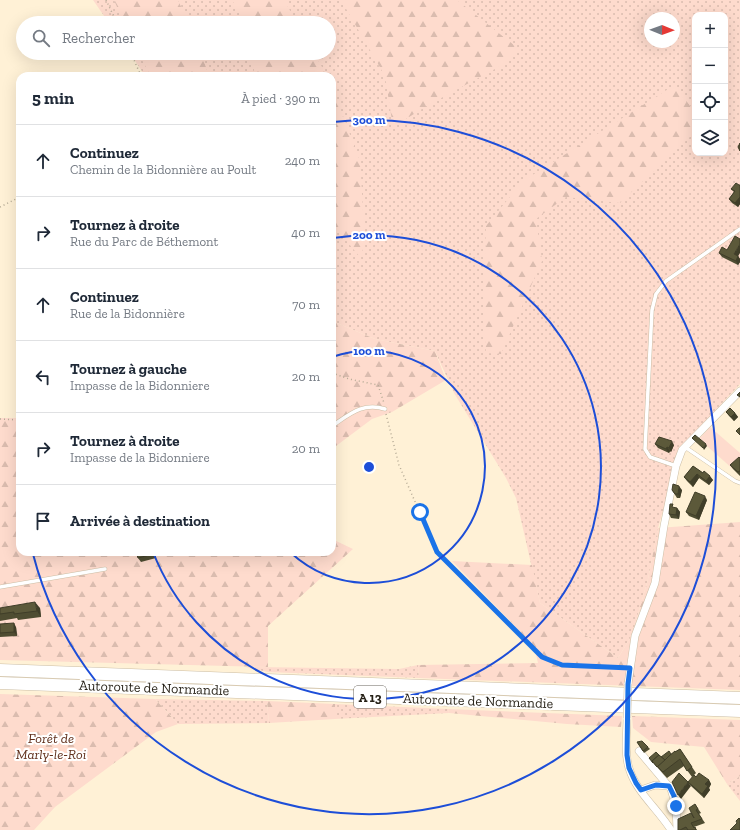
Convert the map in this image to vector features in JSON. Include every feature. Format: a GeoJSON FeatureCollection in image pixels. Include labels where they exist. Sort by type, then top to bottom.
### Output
{"type":"FeatureCollection","features":[{"type":"Feature","properties":{"kind":"highway","name":"Autoroute de Normandie"},"geometry":{"type":"LineString","coordinates":[[0,670],[740,698]]}},
{"type":"Feature","properties":{"kind":"highway","name":"Autoroute de Normandie"},"geometry":{"type":"LineString","coordinates":[[0,683],[740,711]]}},
{"type":"Feature","properties":{"kind":"street"},"geometry":{"type":"LineString","coordinates":[[671,830],[636,783],[629,768],[627,755],[628,684],[635,636],[655,583],[664,526],[676,466],[682,450],[740,391]]}},
{"type":"Feature","properties":{"kind":"street"},"geometry":{"type":"LineString","coordinates":[[638,751],[669,786],[674,796],[677,830]]}},
{"type":"Feature","properties":{"kind":"street"},"geometry":{"type":"LineString","coordinates":[[641,790],[656,785],[669,786]]}},
{"type":"Feature","properties":{"kind":"lane"},"geometry":{"type":"LineString","coordinates":[[676,466],[650,457],[645,449],[652,310],[656,294],[666,281],[740,229]]}},
{"type":"Feature","properties":{"kind":"lane"},"geometry":{"type":"LineString","coordinates":[[336,423],[358,409],[370,406],[385,409]]}},
{"type":"Feature","properties":{"kind":"lane"},"geometry":{"type":"LineString","coordinates":[[686,447],[740,483]]}},
{"type":"Feature","properties":{"kind":"lane"},"geometry":{"type":"LineString","coordinates":[[0,587],[105,569]]}},
{"type":"Feature","properties":{"kind":"path"},"geometry":{"type":"LineString","coordinates":[[106,0],[114,16]]}},
{"type":"Feature","properties":{"kind":"path"},"geometry":{"type":"LineString","coordinates":[[134,60],[139,72]]}},
{"type":"Feature","properties":{"kind":"path"},"geometry":{"type":"LineString","coordinates":[[0,207],[16,199]]}},
{"type":"Feature","properties":{"kind":"path"},"geometry":{"type":"LineString","coordinates":[[336,374],[349,379],[378,385],[399,465],[437,552],[542,657],[562,665],[630,668]]}},
{"type":"Feature","properties":{"kind":"path"},"geometry":{"type":"LineString","coordinates":[[0,419],[16,420]]}},
{"type":"Feature","properties":{"kind":"green space"},"geometry":{"type":"Polygon","coordinates":[[[93,0],[740,0],[740,384],[682,446],[658,528],[648,579],[632,635],[618,658],[540,603],[516,498],[506,478],[454,393],[435,351],[375,339],[336,323],[336,72],[142,72],[135,60],[336,60],[336,16],[104,16],[93,0]]]}},
{"type":"Feature","properties":{"kind":"green space"},"geometry":{"type":"Polygon","coordinates":[[[114,0],[178,0],[185,16],[121,16],[114,0]]]}},
{"type":"Feature","properties":{"kind":"green space"},"geometry":{"type":"Polygon","coordinates":[[[232,0],[284,0],[293,16],[240,16],[232,0]]]}},
{"type":"Feature","properties":{"kind":"green space"},"geometry":{"type":"Polygon","coordinates":[[[341,0],[457,0],[519,49],[506,63],[430,104],[393,127],[385,76],[341,0]]]}},
{"type":"Feature","properties":{"kind":"green space"},"geometry":{"type":"Polygon","coordinates":[[[142,60],[203,60],[208,72],[149,72],[142,60]]]}},
{"type":"Feature","properties":{"kind":"green space"},"geometry":{"type":"Polygon","coordinates":[[[252,60],[318,60],[325,72],[254,72],[252,60]]]}},
{"type":"Feature","properties":{"kind":"green space"},"geometry":{"type":"Polygon","coordinates":[[[673,86],[692,108],[692,135],[620,203],[566,197],[536,219],[542,261],[501,354],[486,353],[483,313],[486,226],[523,181],[673,86]]]}},
{"type":"Feature","properties":{"kind":"green space"},"geometry":{"type":"Polygon","coordinates":[[[336,98],[360,161],[365,244],[360,257],[336,229],[336,98]]]}},
{"type":"Feature","properties":{"kind":"green space"},"geometry":{"type":"Polygon","coordinates":[[[336,323],[375,339],[435,351],[446,380],[392,412],[372,419],[336,446],[336,323]]]}},
{"type":"Feature","properties":{"kind":"green space"},"geometry":{"type":"Polygon","coordinates":[[[0,418],[16,418],[16,556],[336,556],[336,541],[353,549],[268,626],[268,667],[0,660],[0,418]]]}},
{"type":"Feature","properties":{"kind":"green space"},"geometry":{"type":"Polygon","coordinates":[[[710,427],[740,453],[740,462],[733,469],[699,439],[710,427]]]}},
{"type":"Feature","properties":{"kind":"green space"},"geometry":{"type":"Polygon","coordinates":[[[740,522],[740,690],[419,678],[418,665],[538,663],[535,650],[515,626],[452,561],[532,565],[540,603],[618,658],[632,635],[648,579],[658,528],[740,522]]]}},
{"type":"Feature","properties":{"kind":"green space"},"geometry":{"type":"Polygon","coordinates":[[[418,665],[419,678],[268,672],[245,667],[399,669],[418,665]]]}},
{"type":"Feature","properties":{"kind":"green space","name":"Forêt de Marly-le-Roi"},"geometry":{"type":"Polygon","coordinates":[[[0,694],[155,699],[178,724],[156,732],[55,807],[34,830],[0,830],[0,694]]]}},
{"type":"Feature","properties":{"kind":"green space"},"geometry":{"type":"Polygon","coordinates":[[[155,699],[267,701],[269,723],[178,724],[155,699]]]}},
{"type":"Feature","properties":{"kind":"green space"},"geometry":{"type":"Polygon","coordinates":[[[267,701],[335,704],[335,719],[269,723],[267,701]]]}},
{"type":"Feature","properties":{"kind":"green space"},"geometry":{"type":"Polygon","coordinates":[[[335,704],[448,709],[449,713],[335,719],[335,704]]]}},
{"type":"Feature","properties":{"kind":"green space"},"geometry":{"type":"Polygon","coordinates":[[[448,709],[622,716],[621,727],[567,724],[449,713],[448,709]]]}},
{"type":"Feature","properties":{"kind":"green space"},"geometry":{"type":"Polygon","coordinates":[[[632,716],[740,720],[740,776],[727,784],[704,747],[651,742],[633,728],[632,716]]]}},
{"type":"Feature","properties":{"kind":"green space"},"geometry":{"type":"Polygon","coordinates":[[[740,776],[740,801],[727,784],[740,776]]]}},
{"type":"Feature","properties":{"kind":"building"},"geometry":{"type":"Polygon","coordinates":[[[736,183],[740,185],[740,197],[735,203],[729,199],[735,191],[731,189],[736,183]]]}},
{"type":"Feature","properties":{"kind":"building"},"geometry":{"type":"Polygon","coordinates":[[[735,236],[740,239],[740,244],[734,254],[738,256],[736,261],[719,253],[722,247],[727,250],[735,236]]]}},
{"type":"Feature","properties":{"kind":"building"},"geometry":{"type":"Polygon","coordinates":[[[730,408],[735,413],[731,417],[726,412],[730,408]]]}},
{"type":"Feature","properties":{"kind":"building"},"geometry":{"type":"Polygon","coordinates":[[[740,428],[740,435],[736,431],[740,428]]]}},
{"type":"Feature","properties":{"kind":"building"},"geometry":{"type":"Polygon","coordinates":[[[695,435],[706,444],[703,448],[692,438],[695,435]]]}},
{"type":"Feature","properties":{"kind":"building"},"geometry":{"type":"Polygon","coordinates":[[[659,437],[672,441],[669,448],[667,447],[666,449],[655,444],[659,437]]]}},
{"type":"Feature","properties":{"kind":"building"},"geometry":{"type":"Polygon","coordinates":[[[739,457],[740,471],[738,472],[730,465],[739,457]]]}},
{"type":"Feature","properties":{"kind":"building"},"geometry":{"type":"Polygon","coordinates":[[[693,466],[703,473],[704,471],[710,476],[706,481],[697,474],[690,482],[684,477],[693,466]]]}},
{"type":"Feature","properties":{"kind":"building"},"geometry":{"type":"Polygon","coordinates":[[[673,484],[679,486],[678,494],[675,494],[672,490],[673,484]]]}},
{"type":"Feature","properties":{"kind":"building"},"geometry":{"type":"Polygon","coordinates":[[[695,492],[705,496],[696,516],[686,512],[695,492]]]}},
{"type":"Feature","properties":{"kind":"building"},"geometry":{"type":"Polygon","coordinates":[[[670,504],[673,504],[672,507],[677,508],[676,515],[669,514],[670,504]]]}},
{"type":"Feature","properties":{"kind":"building"},"geometry":{"type":"Polygon","coordinates":[[[35,602],[37,611],[0,614],[0,608],[35,602]]]}},
{"type":"Feature","properties":{"kind":"building"},"geometry":{"type":"Polygon","coordinates":[[[14,623],[14,632],[0,633],[0,624],[14,623]]]}},
{"type":"Feature","properties":{"kind":"building"},"geometry":{"type":"Polygon","coordinates":[[[642,741],[648,747],[643,751],[637,742],[642,741]]]}},
{"type":"Feature","properties":{"kind":"building"},"geometry":{"type":"Polygon","coordinates":[[[680,749],[692,767],[687,771],[680,759],[663,772],[657,766],[675,751],[680,749]]]}},
{"type":"Feature","properties":{"kind":"building"},"geometry":{"type":"Polygon","coordinates":[[[669,751],[671,754],[665,760],[661,757],[669,751]]]}},
{"type":"Feature","properties":{"kind":"building"},"geometry":{"type":"Polygon","coordinates":[[[656,752],[659,755],[652,761],[653,763],[649,758],[656,752]]]}},
{"type":"Feature","properties":{"kind":"building"},"geometry":{"type":"Polygon","coordinates":[[[659,755],[665,760],[657,767],[652,761],[659,755]]]}},
{"type":"Feature","properties":{"kind":"building"},"geometry":{"type":"Polygon","coordinates":[[[679,773],[688,782],[678,795],[672,782],[679,773]]]}},
{"type":"Feature","properties":{"kind":"building"},"geometry":{"type":"Polygon","coordinates":[[[699,773],[709,780],[705,784],[708,786],[702,794],[688,782],[694,775],[696,777],[699,773]]]}},
{"type":"Feature","properties":{"kind":"building"},"geometry":{"type":"Polygon","coordinates":[[[695,804],[698,809],[696,810],[702,819],[691,823],[696,830],[688,830],[686,827],[678,830],[678,819],[691,813],[694,818],[689,808],[695,804]]]}},
{"type":"Feature","properties":{"kind":"building"},"geometry":{"type":"Polygon","coordinates":[[[739,818],[740,830],[730,830],[737,823],[736,821],[739,818]]]}},
{"type":"Feature","properties":{"kind":"route"},"geometry":{"type":"LineString","coordinates":[[420,512],[437,552],[542,657],[562,665],[630,668],[627,718],[627,755],[629,768],[641,790],[656,785],[669,786],[674,796],[676,806]]}}]}
